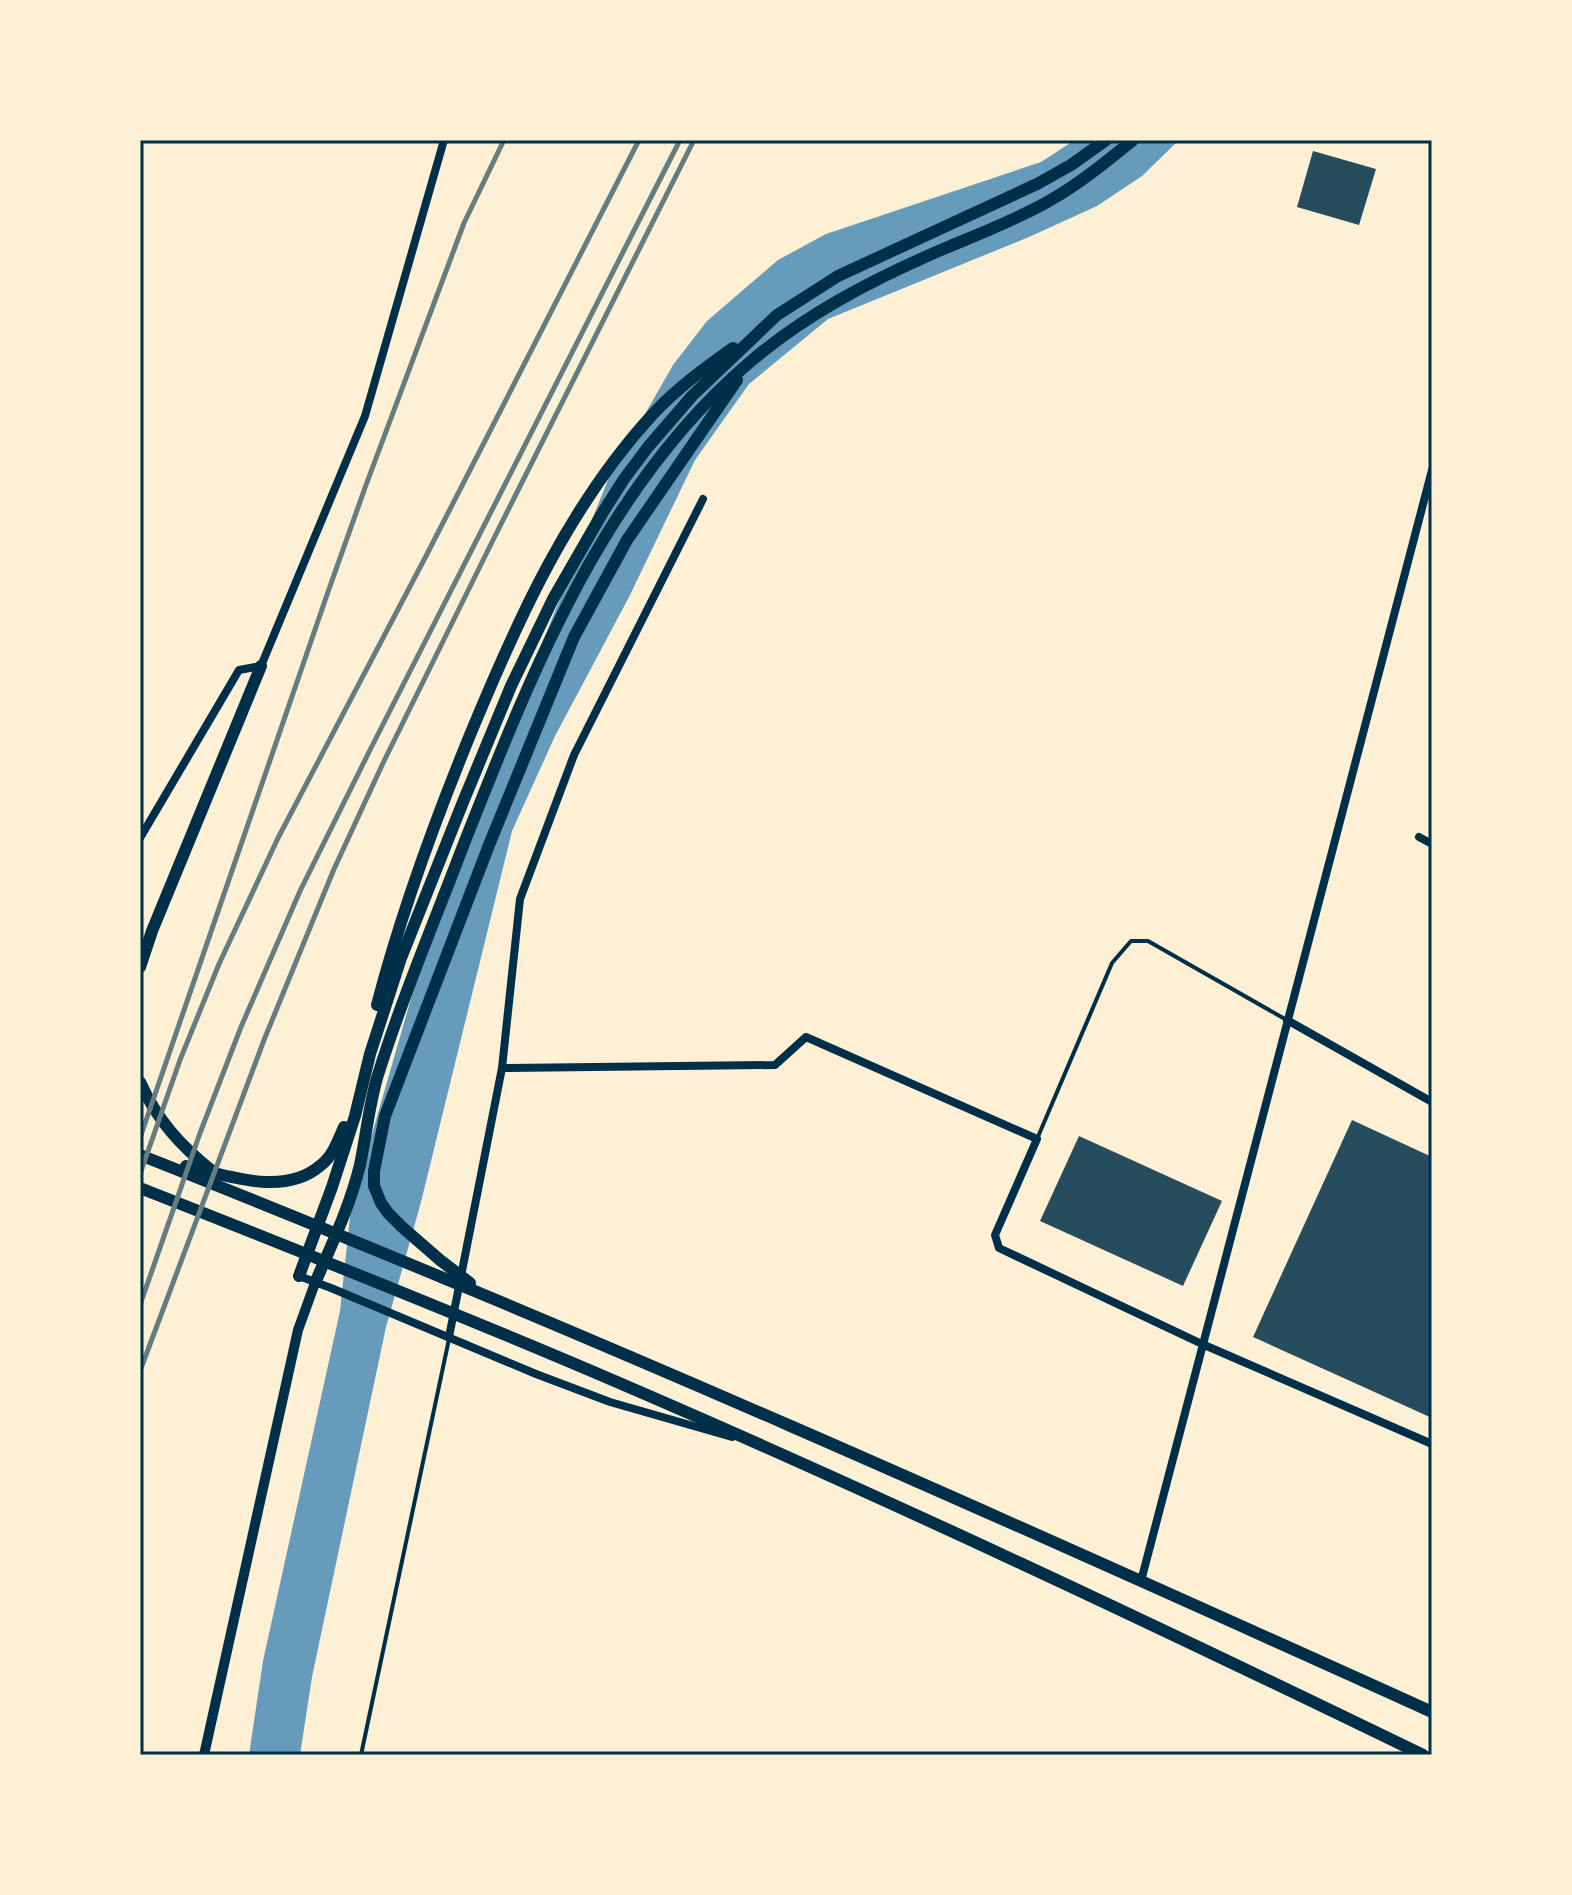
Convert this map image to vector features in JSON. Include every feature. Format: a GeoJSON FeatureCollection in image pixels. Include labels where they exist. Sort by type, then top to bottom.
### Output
{"type":"FeatureCollection","features":[{"type":"Feature","properties":{"kind":"main road"},"geometry":{"type":"LineString","coordinates":[[140,1155],[247,1180],[278,1182],[304,1177],[324,1164],[337,1144],[358,1086],[397,933],[425,851],[501,659],[568,530],[623,448],[684,384],[777,315],[838,276],[1037,184],[1106,140]]}},
{"type":"Feature","properties":{"kind":"main road"},"geometry":{"type":"LineString","coordinates":[[315,1283],[350,1199],[376,1081],[417,964],[499,756],[583,572],[653,466],[727,382],[784,334],[873,280],[992,230],[1048,202],[1092,173],[1133,140]]}},
{"type":"Feature","properties":{"kind":"main road"},"geometry":{"type":"LineString","coordinates":[[299,1276],[355,1116],[370,1054],[401,958],[511,686],[573,562],[648,447],[692,396],[777,315]]}},
{"type":"Feature","properties":{"kind":"main road"},"geometry":{"type":"LineString","coordinates":[[486,1295],[421,1244],[381,1203],[374,1186],[374,1171],[385,1116],[489,845],[574,637],[627,540],[750,362]]}},
{"type":"Feature","properties":{"kind":"main road"},"geometry":{"type":"LineString","coordinates":[[140,967],[261,666]]}},
{"type":"Feature","properties":{"kind":"main road"},"geometry":{"type":"LineString","coordinates":[[140,1082],[171,1134],[215,1173]]}},
{"type":"Feature","properties":{"kind":"main road"},"geometry":{"type":"LineString","coordinates":[[140,1155],[626,1354],[1432,1712]]}},
{"type":"Feature","properties":{"kind":"main road"},"geometry":{"type":"LineString","coordinates":[[140,1188],[616,1382],[752,1442],[957,1534],[1423,1755]]}},
{"type":"Feature","properties":{"kind":"street"},"geometry":{"type":"LineString","coordinates":[[140,838],[239,670],[261,666],[365,416],[444,140]]}},
{"type":"Feature","properties":{"kind":"street"},"geometry":{"type":"LineString","coordinates":[[1141,1581],[1432,470]]}},
{"type":"Feature","properties":{"kind":"street"},"geometry":{"type":"LineString","coordinates":[[449,1337],[502,1068],[520,899],[574,755],[703,499]]}},
{"type":"Feature","properties":{"kind":"street"},"geometry":{"type":"LineString","coordinates":[[1419,837],[1432,844]]}},
{"type":"Feature","properties":{"kind":"street"},"geometry":{"type":"LineString","coordinates":[[1287,1020],[1432,1102]]}},
{"type":"Feature","properties":{"kind":"street"},"geometry":{"type":"LineString","coordinates":[[502,1068],[775,1065],[806,1037],[1037,1139],[995,1235],[999,1248],[1202,1344],[1432,1444]]}},
{"type":"Feature","properties":{"kind":"street"},"geometry":{"type":"LineString","coordinates":[[299,1276],[610,1402],[752,1442]]}},
{"type":"Feature","properties":{"kind":"street"},"geometry":{"type":"LineString","coordinates":[[204,1755],[298,1330],[315,1283]]}},
{"type":"Feature","properties":{"kind":"lane"},"geometry":{"type":"LineString","coordinates":[[1037,1139],[1112,963],[1131,941],[1148,941],[1287,1020]]}},
{"type":"Feature","properties":{"kind":"lane"},"geometry":{"type":"LineString","coordinates":[[361,1755],[449,1337]]}},
{"type":"Feature","properties":{"kind":"water"},"geometry":{"type":"Polygon","coordinates":[[[1075,140],[1179,140],[1142,176],[1097,206],[828,319],[749,384],[695,460],[629,597],[555,736],[512,831],[421,1202],[386,1327],[312,1677],[300,1755],[249,1755],[263,1661],[340,1311],[351,1207],[442,891],[610,475],[673,365],[707,321],[778,260],[826,234],[1041,162],[1075,140]]]}},
{"type":"Feature","properties":{"kind":"building"},"geometry":{"type":"Polygon","coordinates":[[[1313,151],[1376,169],[1359,225],[1297,207],[1313,151]]]}},
{"type":"Feature","properties":{"kind":"building"},"geometry":{"type":"Polygon","coordinates":[[[1352,1120],[1432,1157],[1432,1418],[1253,1337],[1352,1120]]]}},
{"type":"Feature","properties":{"kind":"building"},"geometry":{"type":"Polygon","coordinates":[[[1079,1136],[1222,1201],[1183,1286],[1040,1221],[1079,1136]]]}},
{"type":"Feature","properties":{"kind":"railway"},"geometry":{"type":"LineString","coordinates":[[140,1138],[366,485],[464,223],[504,140]]}},
{"type":"Feature","properties":{"kind":"railway"},"geometry":{"type":"LineString","coordinates":[[140,1174],[180,1060],[219,964],[278,838],[639,140]]}},
{"type":"Feature","properties":{"kind":"railway"},"geometry":{"type":"LineString","coordinates":[[140,1305],[200,1133],[241,1027],[300,891],[680,140]]}},
{"type":"Feature","properties":{"kind":"railway"},"geometry":{"type":"LineString","coordinates":[[140,1371],[264,1040],[334,869],[493,540],[694,140]]}}]}
